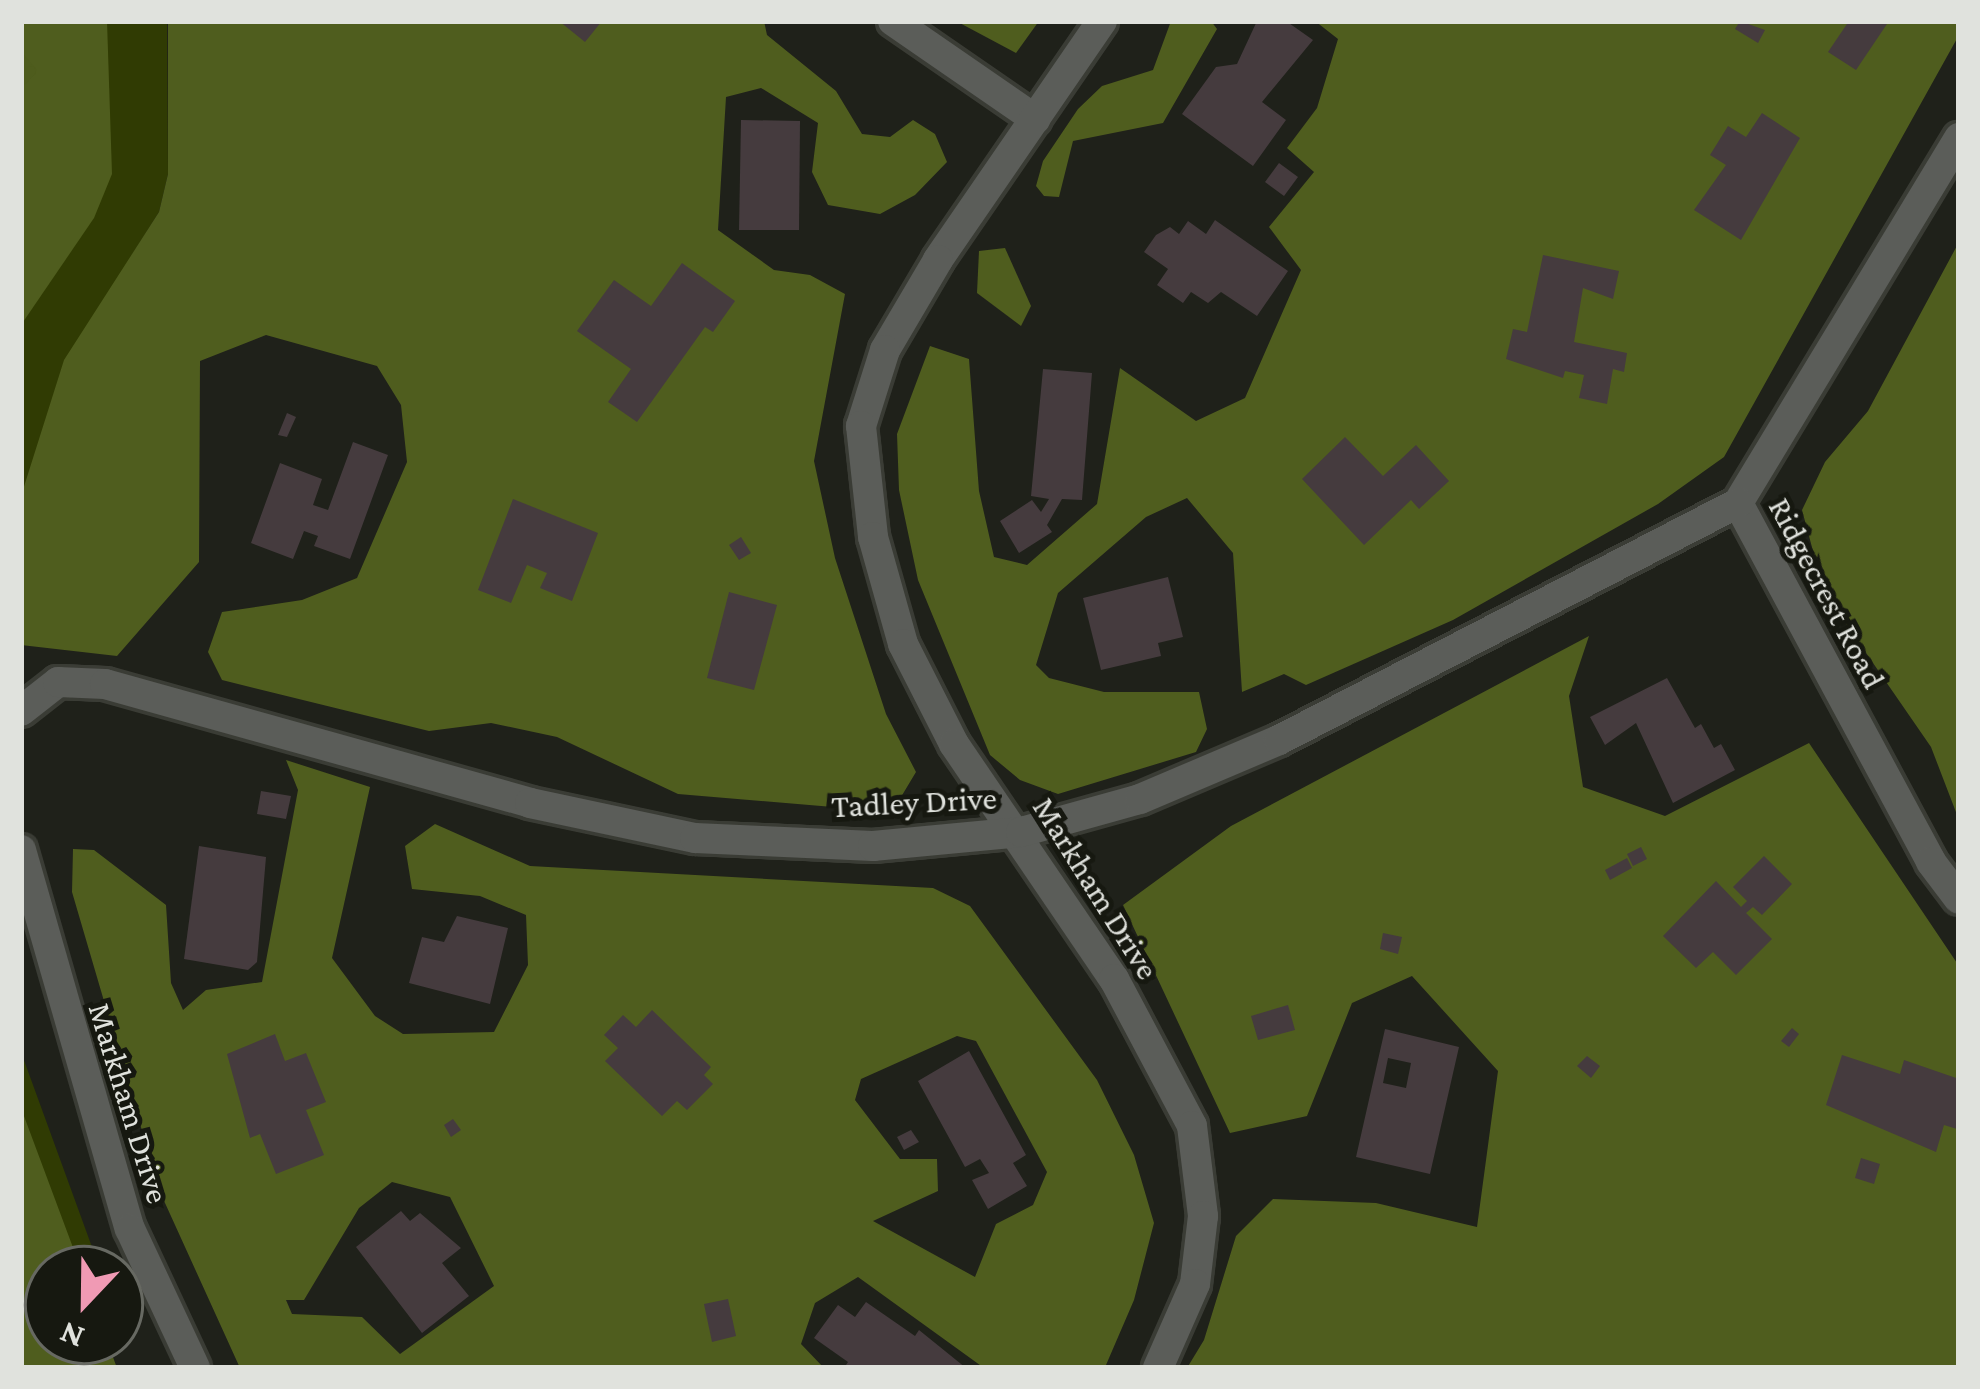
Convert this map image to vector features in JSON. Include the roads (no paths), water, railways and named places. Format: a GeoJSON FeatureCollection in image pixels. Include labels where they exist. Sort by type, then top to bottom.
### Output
{"type":"FeatureCollection","features":[{"type":"Feature","properties":{"kind":"street"},"geometry":{"type":"LineString","coordinates":[[893,21],[1035,119]]}},
{"type":"Feature","properties":{"kind":"street","name":"Markham Drive"},"geometry":{"type":"LineString","coordinates":[[1102,21],[885,350],[861,426],[873,537],[903,644],[954,744],[1021,832],[1114,979],[1192,1126],[1203,1216],[1195,1284],[1158,1368]]}},
{"type":"Feature","properties":{"kind":"street","name":"Ridgecrest Road"},"geometry":{"type":"LineString","coordinates":[[1959,138],[1738,503],[1930,862],[1959,899]]}},
{"type":"Feature","properties":{"kind":"street","name":"Tadley Drive"},"geometry":{"type":"LineString","coordinates":[[31,700],[76,682],[146,693],[530,803],[695,838],[873,846],[1021,832],[1140,799],[1280,740],[1738,503]]}},
{"type":"Feature","properties":{"kind":"street","name":"Markham Drive"},"geometry":{"type":"LineString","coordinates":[[21,850],[130,1229],[195,1368]]}},
{"type":"Feature","properties":{"kind":"waterway"},"geometry":{"type":"LineString","coordinates":[[21,59],[31,71],[21,81]]}}]}
